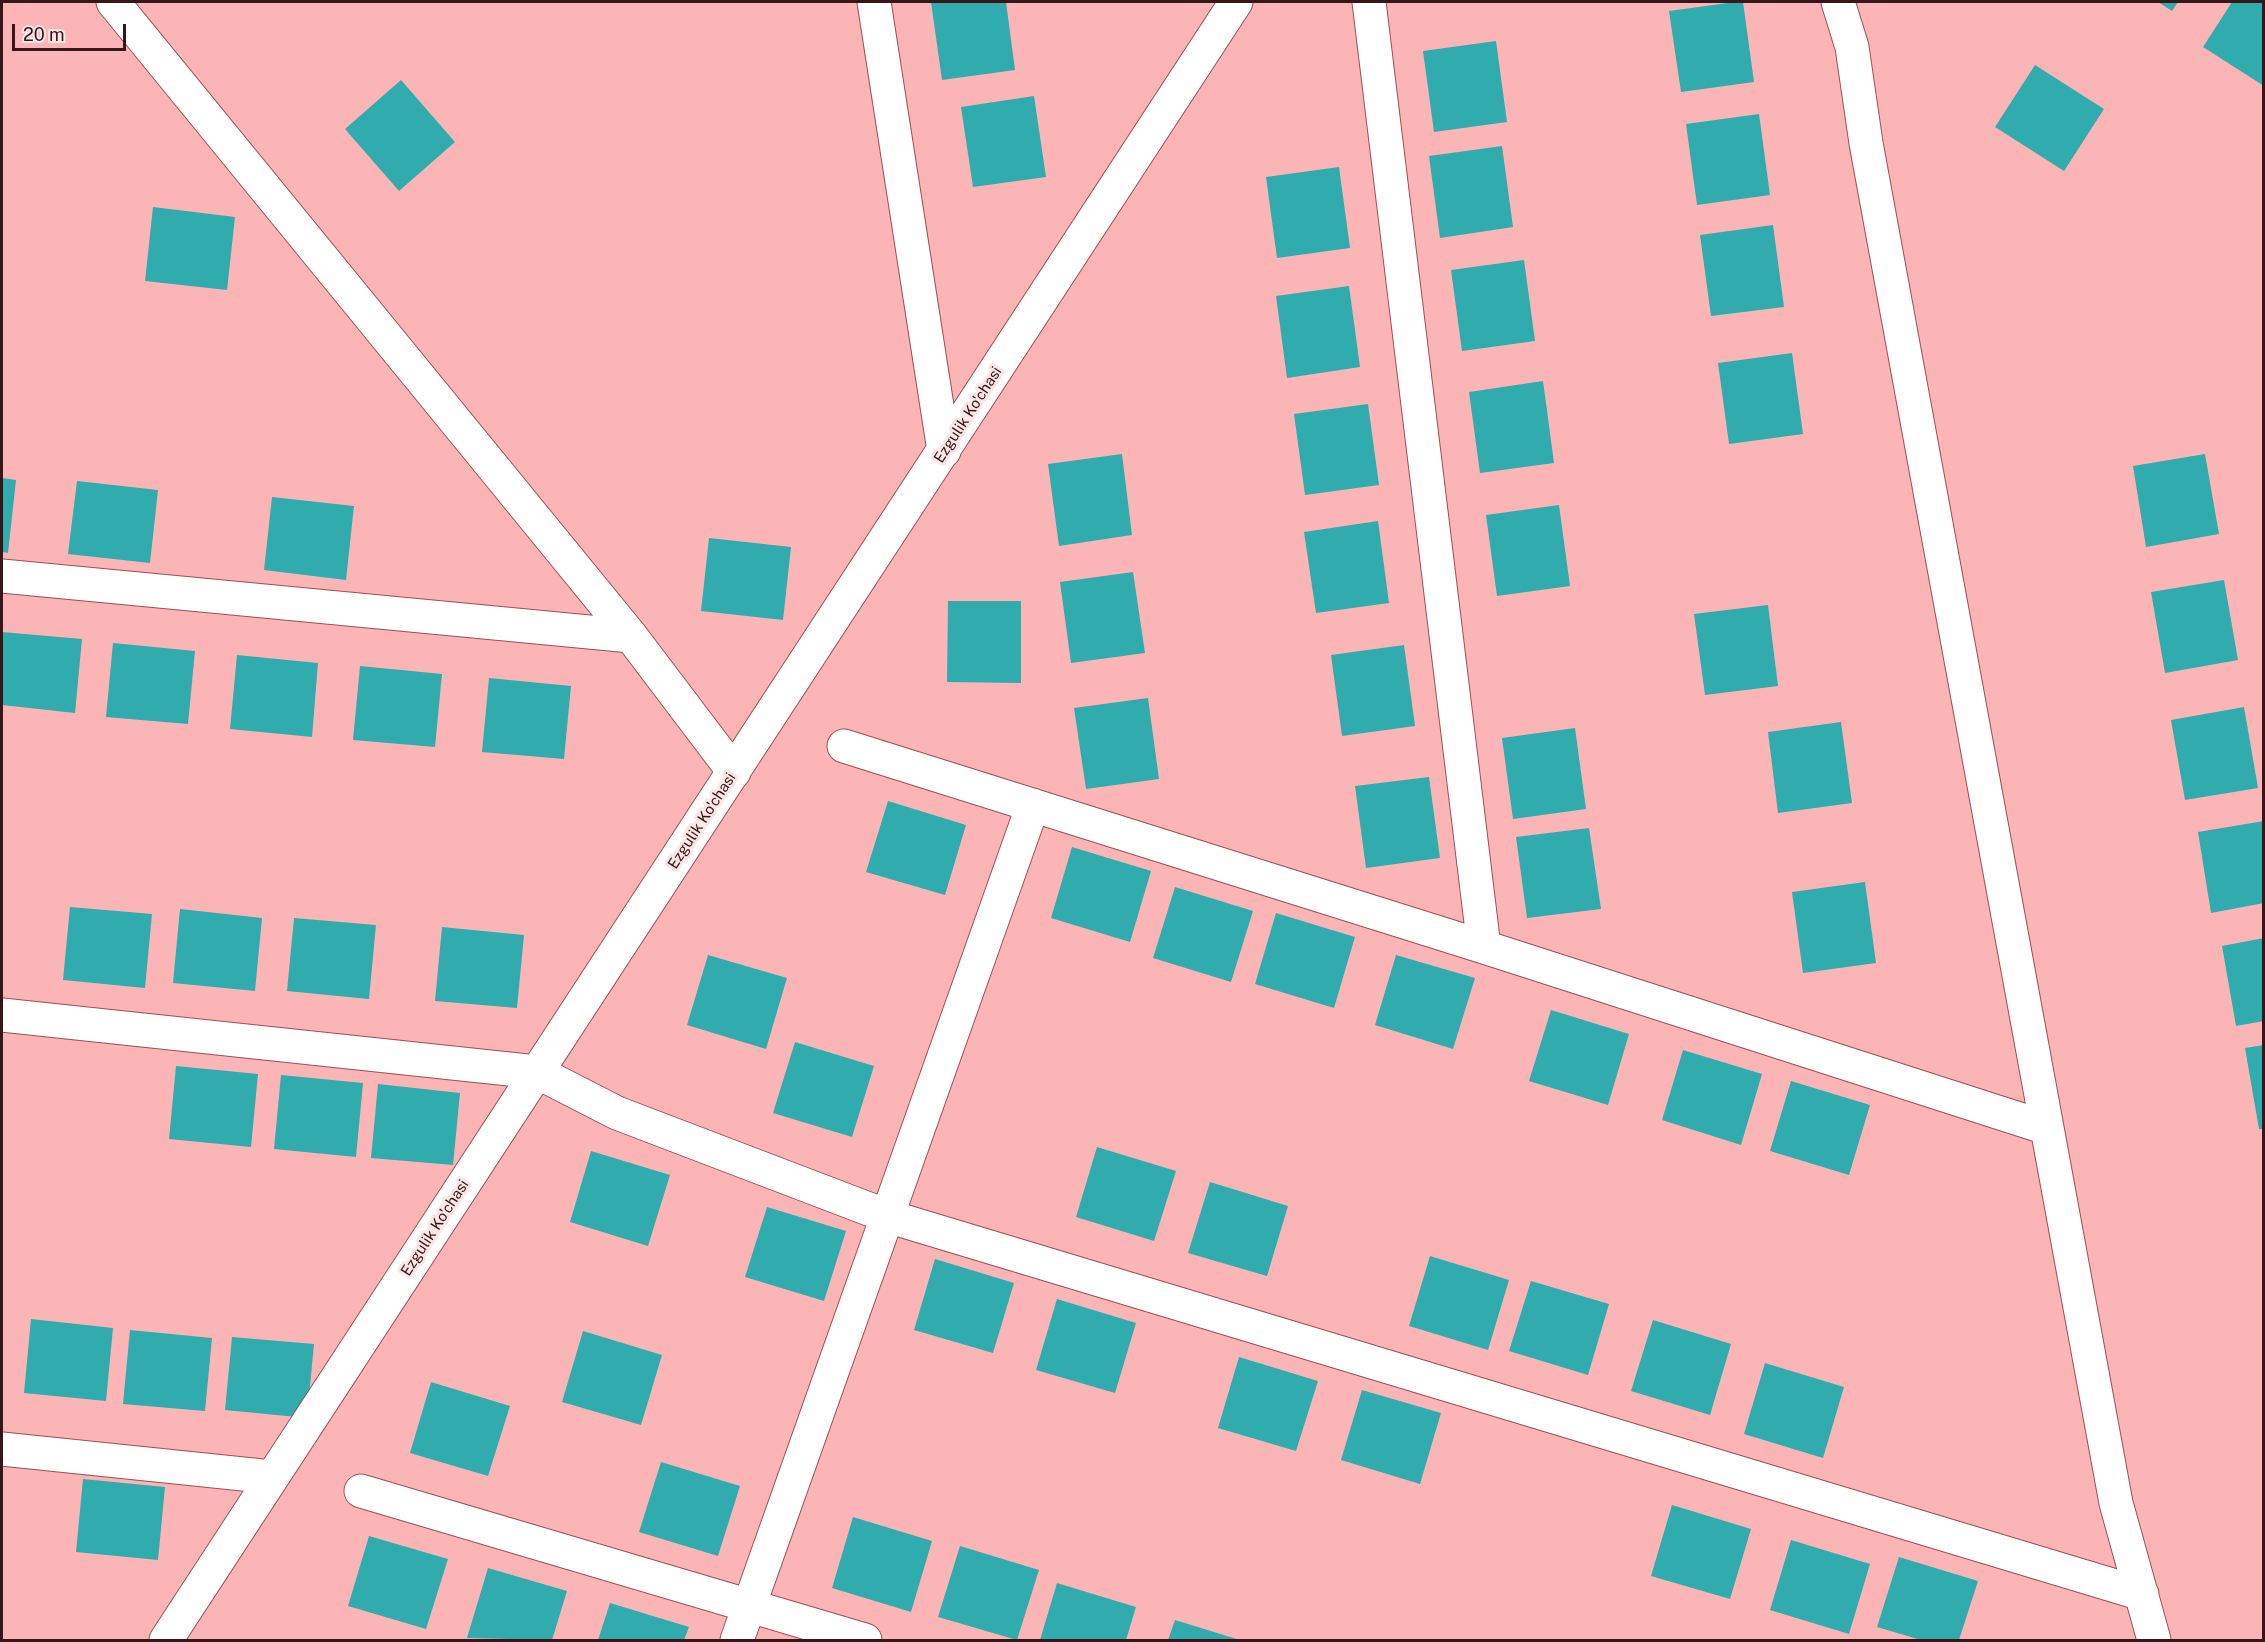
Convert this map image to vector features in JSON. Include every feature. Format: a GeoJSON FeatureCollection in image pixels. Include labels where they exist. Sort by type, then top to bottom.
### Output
{"type":"FeatureCollection","features":[{"type":"Feature","properties":{"kind":"street"},"geometry":{"type":"LineString","coordinates":[[113,2],[631,636],[734,772]]}},
{"type":"Feature","properties":{"kind":"street"},"geometry":{"type":"LineString","coordinates":[[874,2],[944,451]]}},
{"type":"Feature","properties":{"kind":"street","name":"Ezgulik Ko'chasi"},"geometry":{"type":"LineString","coordinates":[[166,1641],[1236,2]]}},
{"type":"Feature","properties":{"kind":"street"},"geometry":{"type":"LineString","coordinates":[[1369,2],[1484,947]]}},
{"type":"Feature","properties":{"kind":"street"},"geometry":{"type":"LineString","coordinates":[[1838,2],[1852,47],[1870,166],[2116,1503],[2154,1641]]}},
{"type":"Feature","properties":{"kind":"street"},"geometry":{"type":"LineString","coordinates":[[2,576],[631,636]]}},
{"type":"Feature","properties":{"kind":"street"},"geometry":{"type":"LineString","coordinates":[[844,746],[1484,947],[2047,1128]]}},
{"type":"Feature","properties":{"kind":"street"},"geometry":{"type":"LineString","coordinates":[[737,1641],[1033,805]]}},
{"type":"Feature","properties":{"kind":"street"},"geometry":{"type":"LineString","coordinates":[[2,1015],[537,1072],[617,1113],[887,1216],[2142,1594]]}},
{"type":"Feature","properties":{"kind":"street"},"geometry":{"type":"LineString","coordinates":[[2,1449],[272,1477]]}},
{"type":"Feature","properties":{"kind":"street"},"geometry":{"type":"LineString","coordinates":[[361,1491],[865,1641]]}},
{"type":"Feature","properties":{"kind":"building"},"geometry":{"type":"Polygon","coordinates":[[[931,2],[1006,2],[1015,70],[942,80],[931,2]]]}},
{"type":"Feature","properties":{"kind":"building"},"geometry":{"type":"Polygon","coordinates":[[[1743,2],[1754,82],[1681,92],[1669,11],[1743,2]]]}},
{"type":"Feature","properties":{"kind":"building"},"geometry":{"type":"Polygon","coordinates":[[[2158,2],[2178,2],[2172,11],[2158,2]]]}},
{"type":"Feature","properties":{"kind":"building"},"geometry":{"type":"Polygon","coordinates":[[[2232,2],[2264,2],[2264,86],[2203,47],[2232,2]]]}},
{"type":"Feature","properties":{"kind":"building"},"geometry":{"type":"Polygon","coordinates":[[[1496,41],[1507,122],[1434,132],[1423,51],[1496,41]]]}},
{"type":"Feature","properties":{"kind":"building"},"geometry":{"type":"Polygon","coordinates":[[[2035,65],[2104,109],[2064,171],[1995,127],[2035,65]]]}},
{"type":"Feature","properties":{"kind":"building"},"geometry":{"type":"Polygon","coordinates":[[[401,80],[455,142],[399,191],[345,129],[401,80]]]}},
{"type":"Feature","properties":{"kind":"building"},"geometry":{"type":"Polygon","coordinates":[[[1034,96],[1046,177],[973,187],[961,107],[1034,96]]]}},
{"type":"Feature","properties":{"kind":"building"},"geometry":{"type":"Polygon","coordinates":[[[1759,114],[1770,195],[1697,205],[1686,124],[1759,114]]]}},
{"type":"Feature","properties":{"kind":"building"},"geometry":{"type":"Polygon","coordinates":[[[1502,146],[1513,227],[1440,238],[1429,156],[1502,146]]]}},
{"type":"Feature","properties":{"kind":"building"},"geometry":{"type":"Polygon","coordinates":[[[1339,167],[1350,248],[1277,258],[1266,177],[1339,167]]]}},
{"type":"Feature","properties":{"kind":"building"},"geometry":{"type":"Polygon","coordinates":[[[153,207],[235,217],[227,290],[145,281],[153,207]]]}},
{"type":"Feature","properties":{"kind":"building"},"geometry":{"type":"Polygon","coordinates":[[[1773,225],[1784,307],[1711,316],[1700,235],[1773,225]]]}},
{"type":"Feature","properties":{"kind":"building"},"geometry":{"type":"Polygon","coordinates":[[[1524,260],[1535,341],[1462,351],[1451,270],[1524,260]]]}},
{"type":"Feature","properties":{"kind":"building"},"geometry":{"type":"Polygon","coordinates":[[[1349,286],[1360,367],[1287,378],[1276,296],[1349,286]]]}},
{"type":"Feature","properties":{"kind":"building"},"geometry":{"type":"Polygon","coordinates":[[[1792,353],[1803,434],[1729,444],[1718,363],[1792,353]]]}},
{"type":"Feature","properties":{"kind":"building"},"geometry":{"type":"Polygon","coordinates":[[[1543,381],[1554,463],[1480,473],[1469,392],[1543,381]]]}},
{"type":"Feature","properties":{"kind":"building"},"geometry":{"type":"Polygon","coordinates":[[[1368,404],[1379,485],[1305,495],[1294,414],[1368,404]]]}},
{"type":"Feature","properties":{"kind":"building"},"geometry":{"type":"Polygon","coordinates":[[[1122,454],[1132,535],[1059,546],[1048,464],[1122,454]]]}},
{"type":"Feature","properties":{"kind":"building"},"geometry":{"type":"Polygon","coordinates":[[[2205,454],[2219,534],[2146,547],[2133,466],[2205,454]]]}},
{"type":"Feature","properties":{"kind":"building"},"geometry":{"type":"Polygon","coordinates":[[[2,478],[16,480],[8,553],[2,552],[2,478]]]}},
{"type":"Feature","properties":{"kind":"building"},"geometry":{"type":"Polygon","coordinates":[[[77,481],[158,490],[150,563],[68,554],[77,481]]]}},
{"type":"Feature","properties":{"kind":"building"},"geometry":{"type":"Polygon","coordinates":[[[272,497],[354,506],[346,580],[264,570],[272,497]]]}},
{"type":"Feature","properties":{"kind":"building"},"geometry":{"type":"Polygon","coordinates":[[[1559,505],[1570,586],[1497,596],[1486,515],[1559,505]]]}},
{"type":"Feature","properties":{"kind":"building"},"geometry":{"type":"Polygon","coordinates":[[[1378,521],[1389,603],[1316,613],[1304,532],[1378,521]]]}},
{"type":"Feature","properties":{"kind":"building"},"geometry":{"type":"Polygon","coordinates":[[[709,538],[791,547],[783,620],[701,611],[709,538]]]}},
{"type":"Feature","properties":{"kind":"building"},"geometry":{"type":"Polygon","coordinates":[[[1133,572],[1145,653],[1071,663],[1060,582],[1133,572]]]}},
{"type":"Feature","properties":{"kind":"building"},"geometry":{"type":"Polygon","coordinates":[[[2224,580],[2238,660],[2165,673],[2151,592],[2224,580]]]}},
{"type":"Feature","properties":{"kind":"building"},"geometry":{"type":"Polygon","coordinates":[[[948,601],[1021,601],[1021,683],[947,682],[948,601]]]}},
{"type":"Feature","properties":{"kind":"building"},"geometry":{"type":"Polygon","coordinates":[[[1768,605],[1778,686],[1705,695],[1694,614],[1768,605]]]}},
{"type":"Feature","properties":{"kind":"building"},"geometry":{"type":"Polygon","coordinates":[[[2,632],[82,639],[75,713],[2,705],[2,632]]]}},
{"type":"Feature","properties":{"kind":"building"},"geometry":{"type":"Polygon","coordinates":[[[113,643],[195,651],[188,724],[106,717],[113,643]]]}},
{"type":"Feature","properties":{"kind":"building"},"geometry":{"type":"Polygon","coordinates":[[[1404,645],[1415,726],[1342,736],[1331,655],[1404,645]]]}},
{"type":"Feature","properties":{"kind":"building"},"geometry":{"type":"Polygon","coordinates":[[[237,655],[318,663],[312,737],[230,729],[237,655]]]}},
{"type":"Feature","properties":{"kind":"building"},"geometry":{"type":"Polygon","coordinates":[[[360,666],[442,674],[435,747],[353,740],[360,666]]]}},
{"type":"Feature","properties":{"kind":"building"},"geometry":{"type":"Polygon","coordinates":[[[489,678],[571,686],[564,759],[482,752],[489,678]]]}},
{"type":"Feature","properties":{"kind":"building"},"geometry":{"type":"Polygon","coordinates":[[[1148,698],[1159,779],[1086,789],[1074,708],[1148,698]]]}},
{"type":"Feature","properties":{"kind":"building"},"geometry":{"type":"Polygon","coordinates":[[[2244,707],[2258,788],[2185,800],[2171,720],[2244,707]]]}},
{"type":"Feature","properties":{"kind":"building"},"geometry":{"type":"Polygon","coordinates":[[[1841,722],[1852,803],[1778,813],[1768,732],[1841,722]]]}},
{"type":"Feature","properties":{"kind":"building"},"geometry":{"type":"Polygon","coordinates":[[[1575,728],[1586,809],[1513,819],[1502,738],[1575,728]]]}},
{"type":"Feature","properties":{"kind":"building"},"geometry":{"type":"Polygon","coordinates":[[[1429,777],[1440,858],[1366,868],[1355,786],[1429,777]]]}},
{"type":"Feature","properties":{"kind":"building"},"geometry":{"type":"Polygon","coordinates":[[[888,801],[966,825],[945,895],[866,872],[888,801]]]}},
{"type":"Feature","properties":{"kind":"building"},"geometry":{"type":"Polygon","coordinates":[[[2264,821],[2264,903],[2211,913],[2198,832],[2264,821]]]}},
{"type":"Feature","properties":{"kind":"building"},"geometry":{"type":"Polygon","coordinates":[[[1589,828],[1601,909],[1527,918],[1516,837],[1589,828]]]}},
{"type":"Feature","properties":{"kind":"building"},"geometry":{"type":"Polygon","coordinates":[[[1072,847],[1151,871],[1130,942],[1051,918],[1072,847]]]}},
{"type":"Feature","properties":{"kind":"building"},"geometry":{"type":"Polygon","coordinates":[[[1865,882],[1876,963],[1803,973],[1792,892],[1865,882]]]}},
{"type":"Feature","properties":{"kind":"building"},"geometry":{"type":"Polygon","coordinates":[[[1175,887],[1253,911],[1231,982],[1153,958],[1175,887]]]}},
{"type":"Feature","properties":{"kind":"building"},"geometry":{"type":"Polygon","coordinates":[[[70,907],[152,914],[145,988],[63,980],[70,907]]]}},
{"type":"Feature","properties":{"kind":"building"},"geometry":{"type":"Polygon","coordinates":[[[180,909],[262,918],[255,991],[173,983],[180,909]]]}},
{"type":"Feature","properties":{"kind":"building"},"geometry":{"type":"Polygon","coordinates":[[[1276,913],[1355,937],[1334,1008],[1255,984],[1276,913]]]}},
{"type":"Feature","properties":{"kind":"building"},"geometry":{"type":"Polygon","coordinates":[[[294,918],[376,925],[369,999],[287,991],[294,918]]]}},
{"type":"Feature","properties":{"kind":"building"},"geometry":{"type":"Polygon","coordinates":[[[442,927],[524,935],[517,1008],[435,1001],[442,927]]]}},
{"type":"Feature","properties":{"kind":"building"},"geometry":{"type":"Polygon","coordinates":[[[2264,938],[2264,1021],[2236,1026],[2222,946],[2264,938]]]}},
{"type":"Feature","properties":{"kind":"building"},"geometry":{"type":"Polygon","coordinates":[[[708,955],[787,978],[766,1049],[687,1025],[708,955]]]}},
{"type":"Feature","properties":{"kind":"building"},"geometry":{"type":"Polygon","coordinates":[[[1396,955],[1475,978],[1453,1049],[1375,1025],[1396,955]]]}},
{"type":"Feature","properties":{"kind":"building"},"geometry":{"type":"Polygon","coordinates":[[[1551,1010],[1629,1034],[1608,1105],[1529,1081],[1551,1010]]]}},
{"type":"Feature","properties":{"kind":"building"},"geometry":{"type":"Polygon","coordinates":[[[795,1042],[874,1066],[852,1137],[773,1113],[795,1042]]]}},
{"type":"Feature","properties":{"kind":"building"},"geometry":{"type":"Polygon","coordinates":[[[2264,1045],[2264,1129],[2259,1129],[2245,1048],[2264,1045]]]}},
{"type":"Feature","properties":{"kind":"building"},"geometry":{"type":"Polygon","coordinates":[[[1683,1050],[1762,1074],[1741,1145],[1662,1120],[1683,1050]]]}},
{"type":"Feature","properties":{"kind":"building"},"geometry":{"type":"Polygon","coordinates":[[[176,1066],[258,1074],[251,1147],[169,1139],[176,1066]]]}},
{"type":"Feature","properties":{"kind":"building"},"geometry":{"type":"Polygon","coordinates":[[[281,1075],[363,1083],[356,1157],[274,1149],[281,1075]]]}},
{"type":"Feature","properties":{"kind":"building"},"geometry":{"type":"Polygon","coordinates":[[[1791,1081],[1870,1105],[1849,1175],[1770,1151],[1791,1081]]]}},
{"type":"Feature","properties":{"kind":"building"},"geometry":{"type":"Polygon","coordinates":[[[378,1084],[460,1093],[453,1165],[371,1158],[378,1084]]]}},
{"type":"Feature","properties":{"kind":"building"},"geometry":{"type":"Polygon","coordinates":[[[1097,1147],[1176,1171],[1154,1241],[1076,1217],[1097,1147]]]}},
{"type":"Feature","properties":{"kind":"building"},"geometry":{"type":"Polygon","coordinates":[[[591,1151],[670,1175],[648,1246],[570,1222],[591,1151]]]}},
{"type":"Feature","properties":{"kind":"building"},"geometry":{"type":"Polygon","coordinates":[[[1210,1182],[1288,1206],[1267,1276],[1188,1253],[1210,1182]]]}},
{"type":"Feature","properties":{"kind":"building"},"geometry":{"type":"Polygon","coordinates":[[[767,1207],[846,1231],[824,1301],[745,1277],[767,1207]]]}},
{"type":"Feature","properties":{"kind":"building"},"geometry":{"type":"Polygon","coordinates":[[[1430,1256],[1509,1280],[1488,1350],[1409,1326],[1430,1256]]]}},
{"type":"Feature","properties":{"kind":"building"},"geometry":{"type":"Polygon","coordinates":[[[935,1259],[1014,1283],[993,1353],[914,1330],[935,1259]]]}},
{"type":"Feature","properties":{"kind":"building"},"geometry":{"type":"Polygon","coordinates":[[[1531,1281],[1609,1304],[1588,1375],[1509,1351],[1531,1281]]]}},
{"type":"Feature","properties":{"kind":"building"},"geometry":{"type":"Polygon","coordinates":[[[1057,1299],[1136,1323],[1115,1393],[1036,1370],[1057,1299]]]}},
{"type":"Feature","properties":{"kind":"building"},"geometry":{"type":"Polygon","coordinates":[[[31,1319],[113,1328],[106,1401],[24,1393],[31,1319]]]}},
{"type":"Feature","properties":{"kind":"building"},"geometry":{"type":"Polygon","coordinates":[[[1653,1320],[1731,1344],[1710,1415],[1631,1391],[1653,1320]]]}},
{"type":"Feature","properties":{"kind":"building"},"geometry":{"type":"Polygon","coordinates":[[[130,1330],[212,1338],[205,1411],[123,1404],[130,1330]]]}},
{"type":"Feature","properties":{"kind":"building"},"geometry":{"type":"Polygon","coordinates":[[[583,1331],[662,1355],[641,1425],[562,1402],[583,1331]]]}},
{"type":"Feature","properties":{"kind":"building"},"geometry":{"type":"Polygon","coordinates":[[[232,1337],[314,1344],[307,1418],[225,1410],[232,1337]]]}},
{"type":"Feature","properties":{"kind":"building"},"geometry":{"type":"Polygon","coordinates":[[[1239,1357],[1318,1381],[1296,1451],[1218,1428],[1239,1357]]]}},
{"type":"Feature","properties":{"kind":"building"},"geometry":{"type":"Polygon","coordinates":[[[1765,1363],[1844,1387],[1823,1458],[1744,1434],[1765,1363]]]}},
{"type":"Feature","properties":{"kind":"building"},"geometry":{"type":"Polygon","coordinates":[[[431,1382],[510,1406],[488,1476],[410,1453],[431,1382]]]}},
{"type":"Feature","properties":{"kind":"building"},"geometry":{"type":"Polygon","coordinates":[[[1362,1390],[1441,1413],[1420,1484],[1341,1460],[1362,1390]]]}},
{"type":"Feature","properties":{"kind":"building"},"geometry":{"type":"Polygon","coordinates":[[[661,1462],[740,1486],[718,1556],[639,1532],[661,1462]]]}},
{"type":"Feature","properties":{"kind":"building"},"geometry":{"type":"Polygon","coordinates":[[[83,1479],[165,1487],[158,1560],[76,1552],[83,1479]]]}},
{"type":"Feature","properties":{"kind":"building"},"geometry":{"type":"Polygon","coordinates":[[[1672,1505],[1751,1529],[1730,1599],[1651,1576],[1672,1505]]]}},
{"type":"Feature","properties":{"kind":"building"},"geometry":{"type":"Polygon","coordinates":[[[853,1517],[932,1541],[911,1612],[832,1588],[853,1517]]]}},
{"type":"Feature","properties":{"kind":"building"},"geometry":{"type":"Polygon","coordinates":[[[369,1536],[448,1559],[426,1629],[348,1606],[369,1536]]]}},
{"type":"Feature","properties":{"kind":"building"},"geometry":{"type":"Polygon","coordinates":[[[1791,1540],[1870,1564],[1849,1634],[1770,1610],[1791,1540]]]}},
{"type":"Feature","properties":{"kind":"building"},"geometry":{"type":"Polygon","coordinates":[[[960,1546],[1039,1570],[1017,1640],[938,1617],[960,1546]]]}},
{"type":"Feature","properties":{"kind":"building"},"geometry":{"type":"Polygon","coordinates":[[[1899,1557],[1978,1581],[1959,1640],[1921,1640],[1877,1627],[1899,1557]]]}},
{"type":"Feature","properties":{"kind":"building"},"geometry":{"type":"Polygon","coordinates":[[[488,1568],[567,1591],[552,1640],[467,1638],[488,1568]]]}},
{"type":"Feature","properties":{"kind":"building"},"geometry":{"type":"Polygon","coordinates":[[[1057,1583],[1136,1607],[1126,1640],[1040,1640],[1057,1583]]]}},
{"type":"Feature","properties":{"kind":"building"},"geometry":{"type":"Polygon","coordinates":[[[610,1603],[689,1627],[684,1640],[598,1640],[610,1603]]]}},
{"type":"Feature","properties":{"kind":"building"},"geometry":{"type":"Polygon","coordinates":[[[1175,1620],[1240,1640],[1168,1640],[1175,1620]]]}}]}
